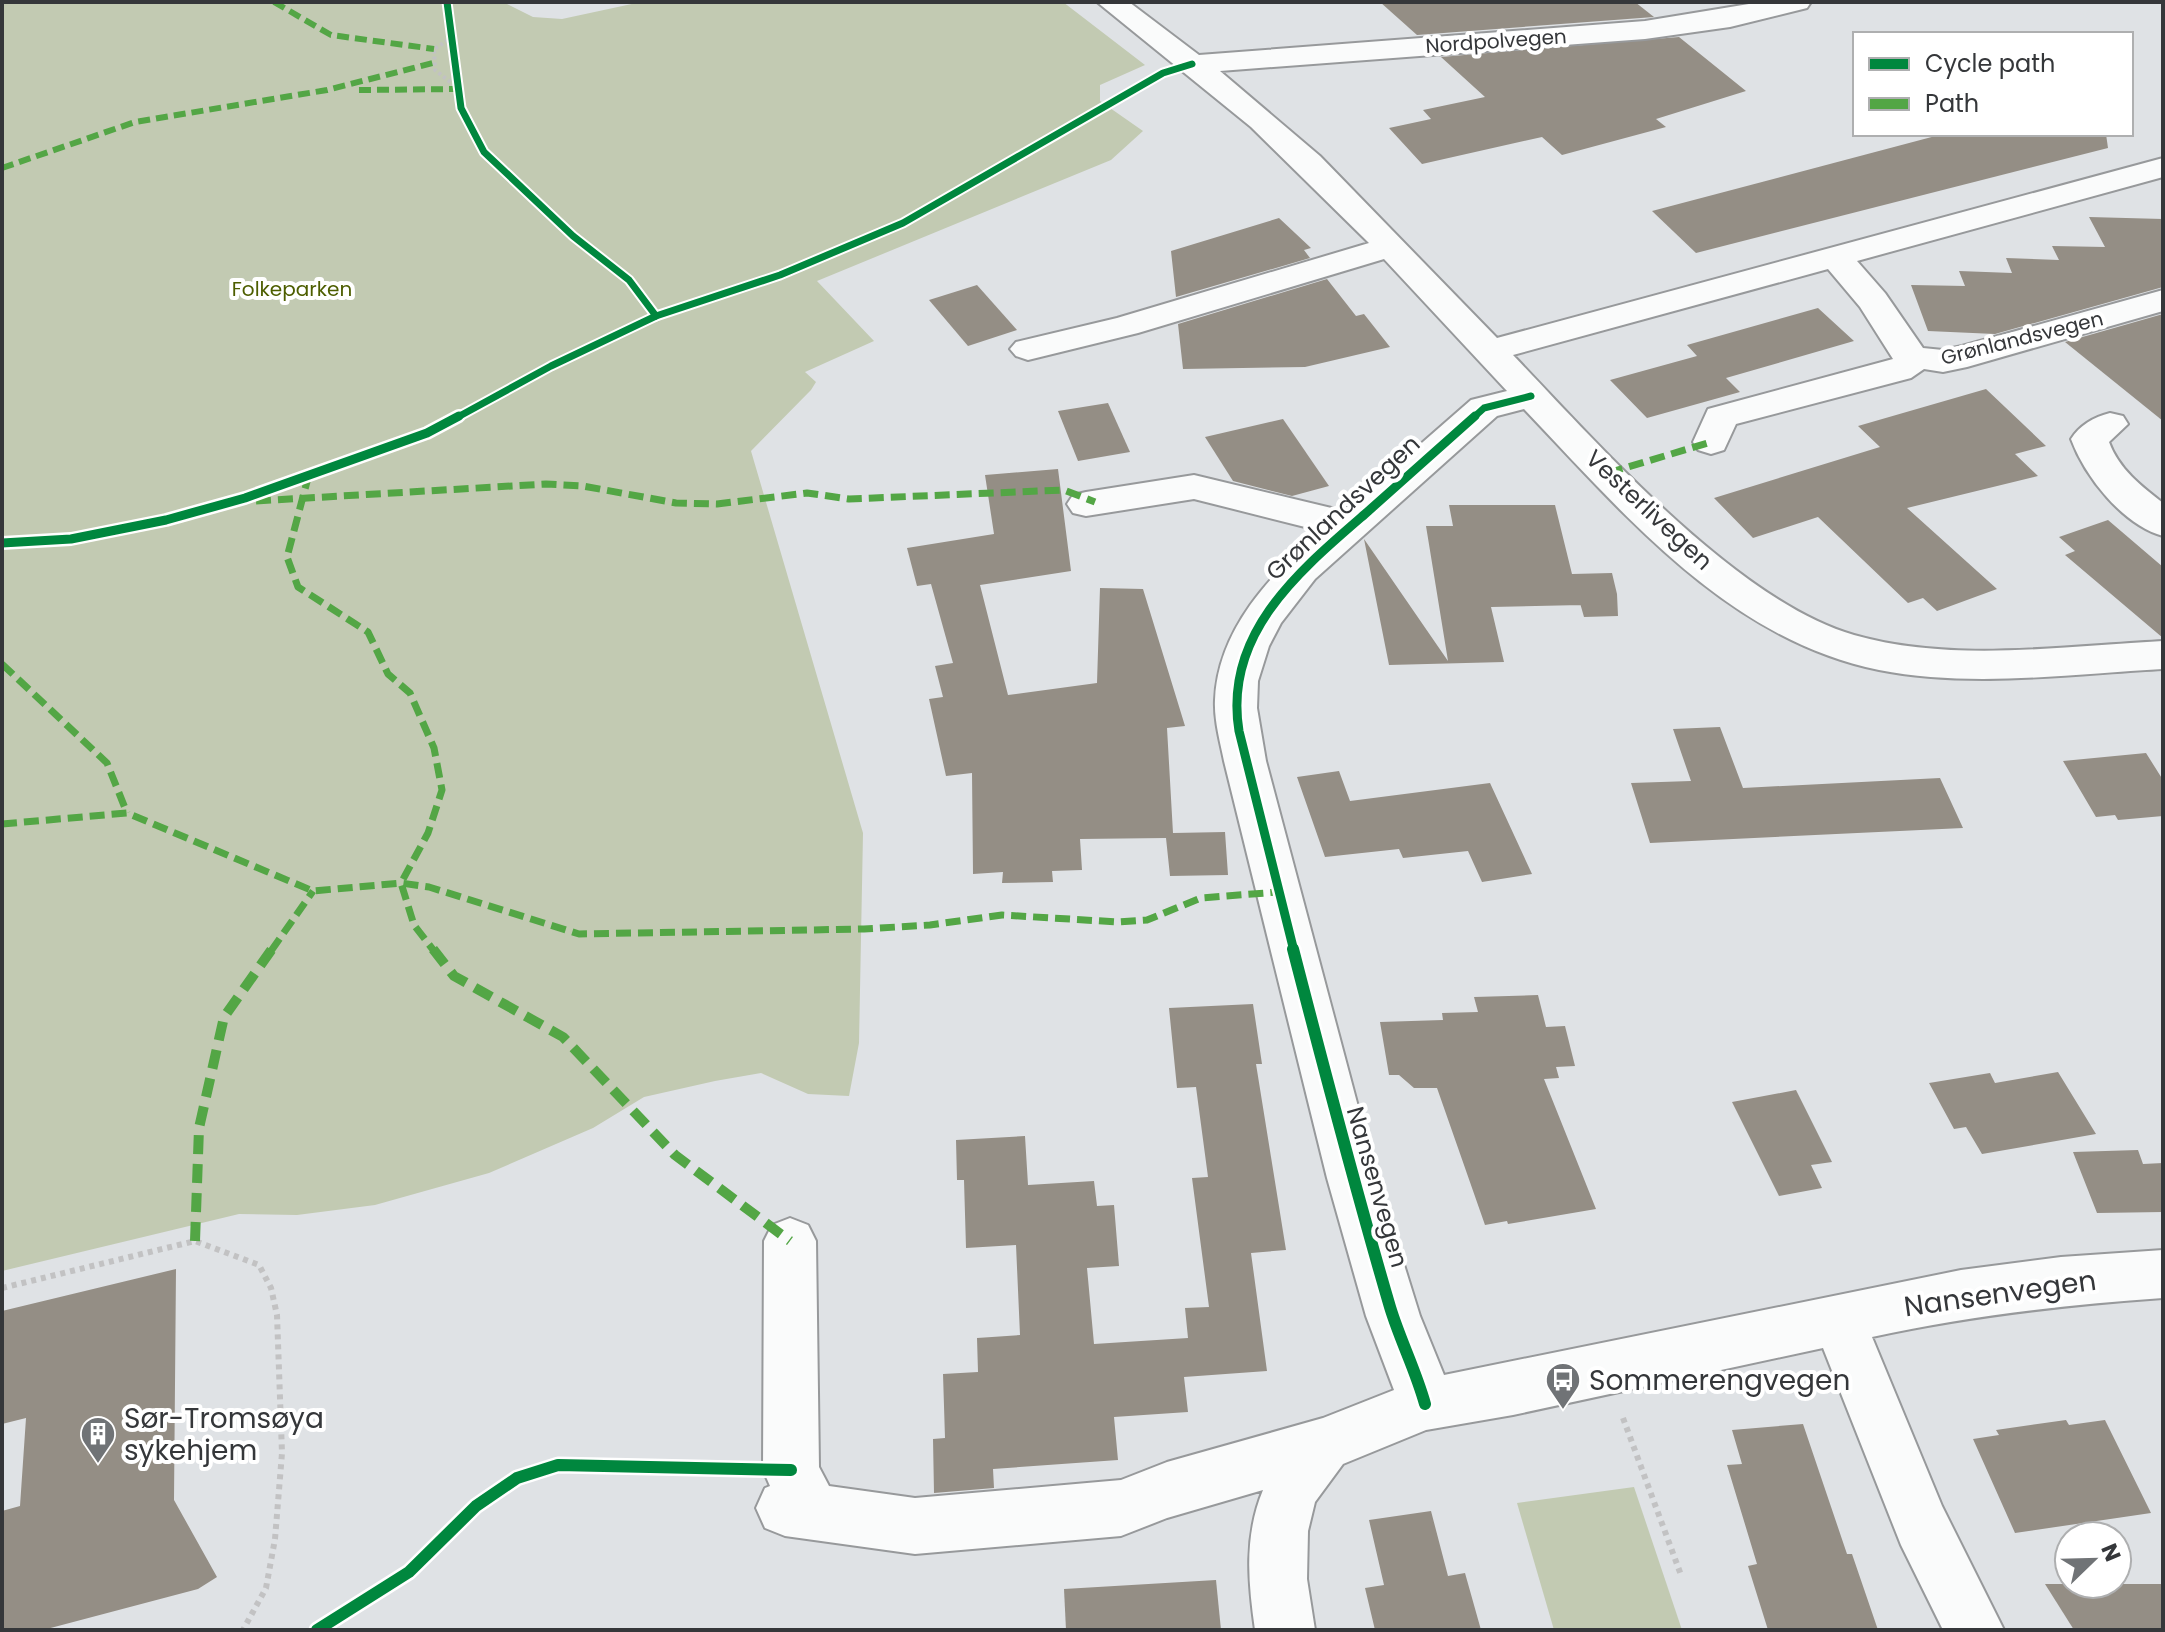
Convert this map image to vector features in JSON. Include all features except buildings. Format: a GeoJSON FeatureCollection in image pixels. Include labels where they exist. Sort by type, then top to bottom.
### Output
{"type":"FeatureCollection","features":[{"type":"Feature","properties":{"kind":"street","name":"Vesterlivegen"},"geometry":{"type":"LineString","coordinates":[[1111,2],[1192,64],[1307,162],[1531,396],[1693,556],[1768,610],[1843,647],[1886,655],[1962,662],[2163,655]]}},
{"type":"Feature","properties":{"kind":"street","name":"Nordpolvegen"},"geometry":{"type":"LineString","coordinates":[[1192,64],[1645,30],[1730,18],[1797,2]]}},
{"type":"Feature","properties":{"kind":"street"},"geometry":{"type":"LineString","coordinates":[[1489,351],[2163,167]]}},
{"type":"Feature","properties":{"kind":"street"},"geometry":{"type":"LineString","coordinates":[[1028,349],[1140,322],[1389,247]]}},
{"type":"Feature","properties":{"kind":"street","name":"Grønlandsvegen"},"geometry":{"type":"LineString","coordinates":[[1835,256],[1873,300],[1912,357],[1943,361],[1967,356],[2163,300]]}},
{"type":"Feature","properties":{"kind":"street"},"geometry":{"type":"LineString","coordinates":[[1711,442],[1721,417],[1898,370],[1908,366],[1912,357]]}},
{"type":"Feature","properties":{"kind":"street","name":"Grønlandsvegen"},"geometry":{"type":"LineString","coordinates":[[1300,978],[1245,761],[1236,700],[1242,663],[1260,621],[1276,596],[1348,525],[1484,408],[1531,396]]}},
{"type":"Feature","properties":{"kind":"street"},"geometry":{"type":"LineString","coordinates":[[2110,424],[2089,439],[2094,456],[2136,501],[2163,523]]}},
{"type":"Feature","properties":{"kind":"street"},"geometry":{"type":"LineString","coordinates":[[1086,504],[1194,487],[1348,525]]}},
{"type":"Feature","properties":{"kind":"street","name":"Nansenvegen"},"geometry":{"type":"LineString","coordinates":[[1300,978],[1352,1178],[1393,1316],[1416,1372],[1425,1404]]}},
{"type":"Feature","properties":{"kind":"street","name":"Nansenvegen"},"geometry":{"type":"LineString","coordinates":[[790,1241],[791,1470],[799,1510],[915,1526],[1121,1508],[1167,1490],[1323,1445],[1425,1404],[1961,1294],[2061,1281],[2163,1274]]}},
{"type":"Feature","properties":{"kind":"street"},"geometry":{"type":"LineString","coordinates":[[1838,1319],[1921,1525],[1974,1630]]}},
{"type":"Feature","properties":{"kind":"street","name":"Nansenvegen"},"geometry":{"type":"LineString","coordinates":[[1285,1630],[1276,1581],[1276,1542],[1286,1497],[1305,1462],[1323,1445]]}},
{"type":"Feature","properties":{"kind":"path"},"geometry":{"type":"LineString","coordinates":[[453,37],[434,49],[433,63],[435,70],[459,89]]}},
{"type":"Feature","properties":{"kind":"path"},"geometry":{"type":"LineString","coordinates":[[2,1288],[195,1241],[259,1265],[271,1288],[277,1315],[282,1453],[275,1539],[266,1588],[243,1630]]}},
{"type":"Feature","properties":{"kind":"path"},"geometry":{"type":"LineString","coordinates":[[1604,1369],[1681,1575]]}},
{"type":"Feature","properties":{"kind":"green space","name":"Folkeparken"},"geometry":{"type":"Polygon","coordinates":[[[2,2],[503,2],[533,17],[562,19],[641,2],[1063,2],[1145,65],[1100,85],[1100,101],[1143,131],[1111,160],[817,281],[874,341],[805,372],[816,382],[811,390],[751,451],[863,833],[859,1043],[849,1096],[808,1094],[761,1073],[715,1081],[644,1097],[593,1128],[489,1173],[375,1205],[297,1215],[239,1214],[2,1271],[2,2]]]}},
{"type":"Feature","properties":{"kind":"green space"},"geometry":{"type":"Polygon","coordinates":[[[1634,1487],[1682,1630],[1554,1630],[1517,1503],[1634,1487]]]}},
{"type":"Feature","properties":{"kind":"marked path"},"geometry":{"type":"LineString","coordinates":[[274,2],[331,35],[434,49]]}},
{"type":"Feature","properties":{"kind":"marked path"},"geometry":{"type":"LineString","coordinates":[[2,168],[135,122],[327,90],[433,63]]}},
{"type":"Feature","properties":{"kind":"marked path"},"geometry":{"type":"LineString","coordinates":[[359,90],[459,89]]}},
{"type":"Feature","properties":{"kind":"marked path"},"geometry":{"type":"LineString","coordinates":[[1608,473],[1711,442]]}},
{"type":"Feature","properties":{"kind":"marked path"},"geometry":{"type":"LineString","coordinates":[[309,474],[287,557],[298,587],[368,632],[388,674],[410,693],[434,748],[442,790],[428,833],[401,883],[414,925],[454,976],[563,1037],[675,1155],[790,1241]]}},
{"type":"Feature","properties":{"kind":"marked path"},"geometry":{"type":"LineString","coordinates":[[256,501],[546,484],[583,486],[676,503],[717,504],[807,493],[849,499],[1064,490],[1095,502]]}},
{"type":"Feature","properties":{"kind":"marked path"},"geometry":{"type":"LineString","coordinates":[[2,664],[107,763],[127,813]]}},
{"type":"Feature","properties":{"kind":"marked path"},"geometry":{"type":"LineString","coordinates":[[2,824],[127,813],[313,891],[401,883],[429,887],[579,934],[864,929],[930,925],[1002,915],[1118,922],[1147,920],[1201,898],[1278,892]]}},
{"type":"Feature","properties":{"kind":"marked path"},"geometry":{"type":"LineString","coordinates":[[195,1241],[199,1128],[224,1017],[313,891]]}},
{"type":"Feature","properties":{"kind":"cycle path"},"geometry":{"type":"LineString","coordinates":[[447,2],[461,108],[484,152],[573,236],[629,280],[656,316]]}},
{"type":"Feature","properties":{"kind":"cycle path"},"geometry":{"type":"LineString","coordinates":[[2,543],[71,539],[166,520],[245,498],[427,433],[551,366],[656,316],[780,275],[903,223],[1163,73],[1192,64]]}},
{"type":"Feature","properties":{"kind":"cycle path"},"geometry":{"type":"LineString","coordinates":[[1425,1404],[1416,1372],[1393,1316],[1352,1178],[1245,761],[1236,700],[1242,663],[1256,629],[1301,570],[1484,408],[1531,396]]}},
{"type":"Feature","properties":{"kind":"cycle path"},"geometry":{"type":"LineString","coordinates":[[317,1630],[409,1572],[476,1506],[517,1478],[558,1465],[791,1470]]}},
{"type":"Feature","properties":{"kind":"place","name":"Sommerengvegen"},"geometry":{"type":"Point","coordinates":[1563,1411]}},
{"type":"Feature","properties":{"kind":"place","name":"Sør-Tromsøya sykehjem"},"geometry":{"type":"Point","coordinates":[98,1465]}}]}
